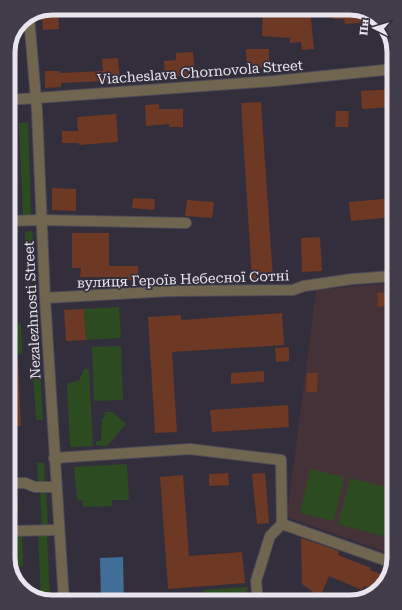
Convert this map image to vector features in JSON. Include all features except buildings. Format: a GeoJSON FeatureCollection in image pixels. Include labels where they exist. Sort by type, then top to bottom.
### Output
{"type":"FeatureCollection","features":[{"type":"Feature","properties":{"kind":"street","name":"Nezalezhnosti Street"},"geometry":{"type":"LineString","coordinates":[[30,23],[36,99],[45,298],[64,595]]}},
{"type":"Feature","properties":{"kind":"street","name":"Viacheslava Chornovola Street"},"geometry":{"type":"LineString","coordinates":[[15,100],[274,81],[387,70]]}},
{"type":"Feature","properties":{"kind":"street"},"geometry":{"type":"LineString","coordinates":[[15,221],[186,223]]}},
{"type":"Feature","properties":{"kind":"street","name":"вулиця Героїв Небесної Сотні"},"geometry":{"type":"LineString","coordinates":[[45,298],[170,291],[293,290],[304,286],[338,281],[387,277]]}},
{"type":"Feature","properties":{"kind":"street"},"geometry":{"type":"LineString","coordinates":[[54,458],[190,449],[282,460],[282,524],[270,536],[256,581],[257,595]]}},
{"type":"Feature","properties":{"kind":"street"},"geometry":{"type":"LineString","coordinates":[[15,483],[25,482],[35,487],[56,487]]}},
{"type":"Feature","properties":{"kind":"street"},"geometry":{"type":"LineString","coordinates":[[282,524],[387,561]]}},
{"type":"Feature","properties":{"kind":"street"},"geometry":{"type":"LineString","coordinates":[[15,531],[60,530]]}},
{"type":"Feature","properties":{"kind":"shaded area"},"geometry":{"type":"Polygon","coordinates":[[[387,284],[387,553],[287,517],[316,290],[387,284]]]}},
{"type":"Feature","properties":{"kind":"green space"},"geometry":{"type":"Polygon","coordinates":[[[19,123],[28,123],[31,215],[23,215],[19,123]]]}},
{"type":"Feature","properties":{"kind":"green space"},"geometry":{"type":"Polygon","coordinates":[[[32,231],[35,273],[27,273],[25,232],[32,231]]]}},
{"type":"Feature","properties":{"kind":"green space"},"geometry":{"type":"Polygon","coordinates":[[[28,289],[35,289],[43,420],[36,420],[28,289]]]}},
{"type":"Feature","properties":{"kind":"green space"},"geometry":{"type":"Polygon","coordinates":[[[119,307],[121,338],[86,340],[84,309],[119,307]]]}},
{"type":"Feature","properties":{"kind":"green space"},"geometry":{"type":"Polygon","coordinates":[[[15,323],[21,323],[22,354],[15,354],[15,323]]]}},
{"type":"Feature","properties":{"kind":"green space"},"geometry":{"type":"Polygon","coordinates":[[[121,346],[123,400],[94,401],[92,347],[121,346]]]}},
{"type":"Feature","properties":{"kind":"green space"},"geometry":{"type":"Polygon","coordinates":[[[84,369],[89,369],[93,446],[70,447],[67,384],[79,380],[84,369]]]}},
{"type":"Feature","properties":{"kind":"green space"},"geometry":{"type":"Polygon","coordinates":[[[105,412],[113,412],[126,424],[107,446],[96,445],[96,441],[101,441],[102,418],[104,418],[105,412]]]}},
{"type":"Feature","properties":{"kind":"green space"},"geometry":{"type":"Polygon","coordinates":[[[37,463],[44,463],[45,482],[38,483],[37,463]]]}},
{"type":"Feature","properties":{"kind":"green space"},"geometry":{"type":"Polygon","coordinates":[[[127,464],[129,500],[112,500],[112,506],[83,507],[83,500],[77,501],[74,467],[127,464]]]}},
{"type":"Feature","properties":{"kind":"green space"},"geometry":{"type":"Polygon","coordinates":[[[310,469],[344,477],[334,521],[300,513],[310,469]]]}},
{"type":"Feature","properties":{"kind":"green space"},"geometry":{"type":"Polygon","coordinates":[[[350,478],[387,487],[387,537],[338,524],[350,478]]]}},
{"type":"Feature","properties":{"kind":"green space"},"geometry":{"type":"Polygon","coordinates":[[[46,490],[48,526],[42,527],[40,491],[46,490]]]}},
{"type":"Feature","properties":{"kind":"green space"},"geometry":{"type":"Polygon","coordinates":[[[47,534],[50,595],[41,593],[38,535],[47,534]]]}},
{"type":"Feature","properties":{"kind":"green space"},"geometry":{"type":"Polygon","coordinates":[[[22,535],[23,566],[16,566],[15,536],[22,535]]]}},
{"type":"Feature","properties":{"kind":"green space"},"geometry":{"type":"Polygon","coordinates":[[[248,587],[245,595],[204,595],[203,590],[248,587]]]}},
{"type":"Feature","properties":{"kind":"water"},"geometry":{"type":"Polygon","coordinates":[[[123,557],[124,595],[101,595],[100,558],[123,557]]]}}]}
